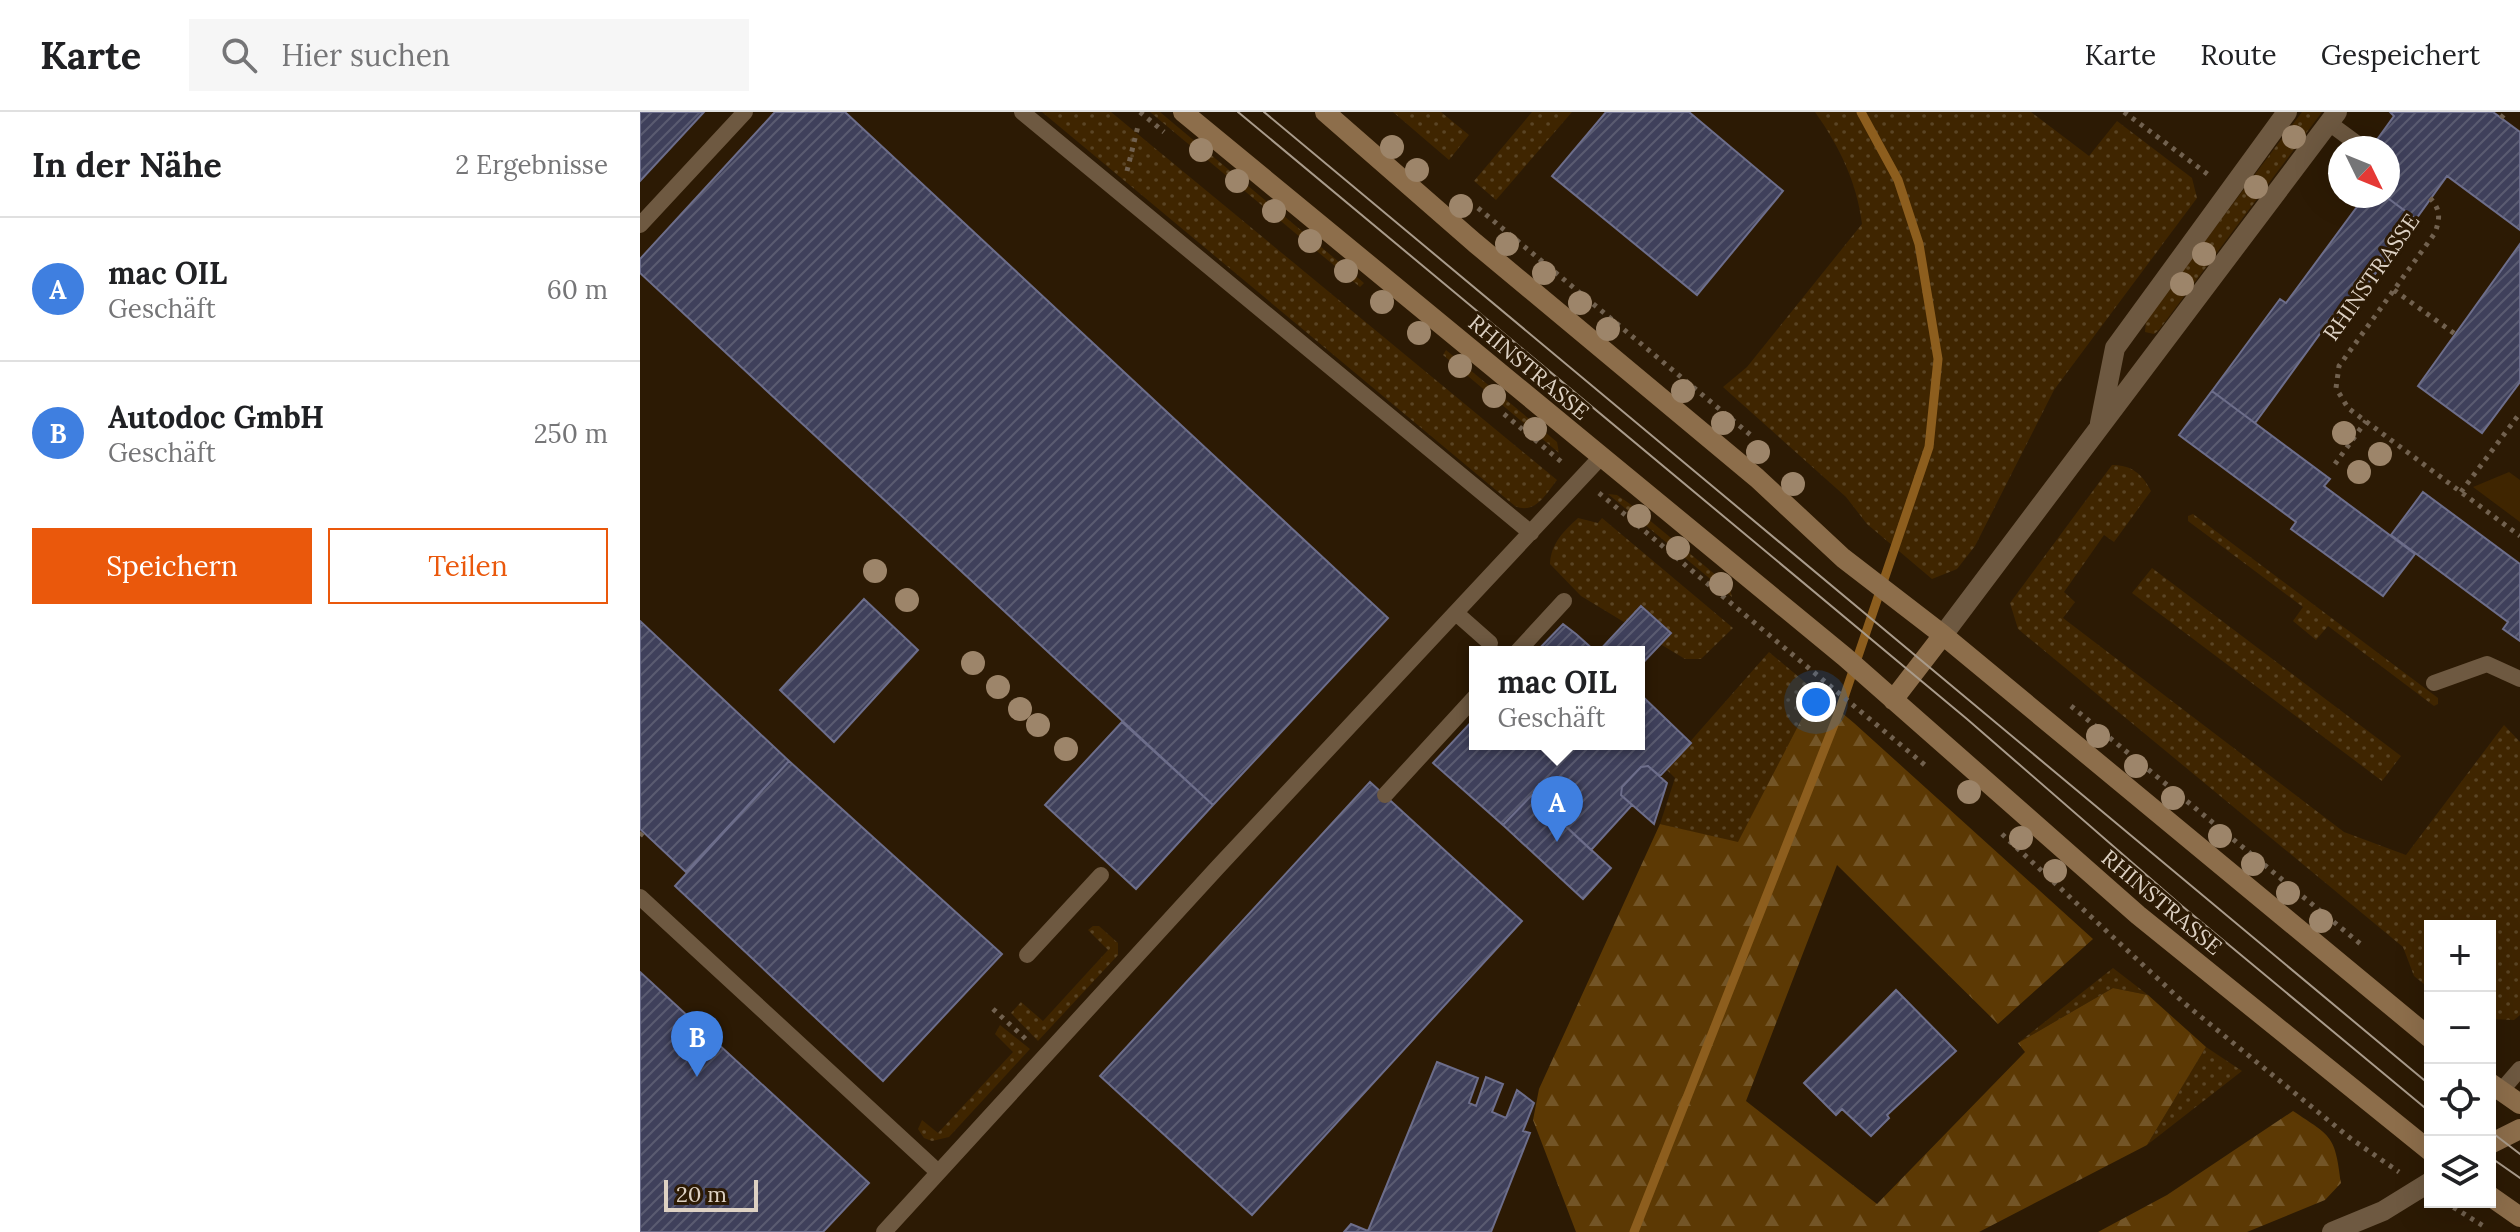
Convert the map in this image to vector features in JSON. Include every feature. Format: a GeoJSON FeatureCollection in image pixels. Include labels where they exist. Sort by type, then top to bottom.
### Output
{"type":"FeatureCollection","features":[{"type":"Feature","properties":{"kind":"main road","name":"RHINSTRASSE"},"geometry":{"type":"LineString","coordinates":[[1183,112],[1845,657],[2138,915],[2424,1146]]}},
{"type":"Feature","properties":{"kind":"main road"},"geometry":{"type":"LineString","coordinates":[[1325,112],[1475,243],[1757,478],[1870,581],[1943,635],[2424,1033]]}},
{"type":"Feature","properties":{"kind":"main road"},"geometry":{"type":"LineString","coordinates":[[1893,700],[1943,635]]}},
{"type":"Feature","properties":{"kind":"main road"},"geometry":{"type":"LineString","coordinates":[[2496,1094],[2520,1104]]}},
{"type":"Feature","properties":{"kind":"main road"},"geometry":{"type":"LineString","coordinates":[[2496,1141],[2520,1129]]}},
{"type":"Feature","properties":{"kind":"main road"},"geometry":{"type":"LineString","coordinates":[[2496,1200],[2520,1217]]}},
{"type":"Feature","properties":{"kind":"street"},"geometry":{"type":"LineString","coordinates":[[2100,427],[2115,348],[2287,112]]}},
{"type":"Feature","properties":{"kind":"street"},"geometry":{"type":"LineString","coordinates":[[1943,635],[2333,118]]}},
{"type":"Feature","properties":{"kind":"street"},"geometry":{"type":"LineString","coordinates":[[2332,1232],[2383,1211],[2424,1186]]}},
{"type":"Feature","properties":{"kind":"lane"},"geometry":{"type":"LineString","coordinates":[[640,225],[745,112]]}},
{"type":"Feature","properties":{"kind":"lane"},"geometry":{"type":"LineString","coordinates":[[1022,112],[1531,533]]}},
{"type":"Feature","properties":{"kind":"lane"},"geometry":{"type":"LineString","coordinates":[[2333,118],[2351,136]]}},
{"type":"Feature","properties":{"kind":"lane"},"geometry":{"type":"LineString","coordinates":[[884,1232],[1600,458]]}},
{"type":"Feature","properties":{"kind":"lane"},"geometry":{"type":"LineString","coordinates":[[1523,646],[1564,601]]}},
{"type":"Feature","properties":{"kind":"lane"},"geometry":{"type":"LineString","coordinates":[[1456,613],[1490,643]]}},
{"type":"Feature","properties":{"kind":"lane"},"geometry":{"type":"LineString","coordinates":[[2434,683],[2487,664],[2520,679]]}},
{"type":"Feature","properties":{"kind":"lane"},"geometry":{"type":"LineString","coordinates":[[1385,795],[1469,704]]}},
{"type":"Feature","properties":{"kind":"lane"},"geometry":{"type":"LineString","coordinates":[[1027,955],[1101,875]]}},
{"type":"Feature","properties":{"kind":"lane"},"geometry":{"type":"LineString","coordinates":[[640,897],[938,1172]]}},
{"type":"Feature","properties":{"kind":"lane"},"geometry":{"type":"LineString","coordinates":[[2496,1091],[2520,1069]]}},
{"type":"Feature","properties":{"kind":"path"},"geometry":{"type":"LineString","coordinates":[[2124,112],[2218,182]]}},
{"type":"Feature","properties":{"kind":"path"},"geometry":{"type":"LineString","coordinates":[[2501,118],[2506,112]]}},
{"type":"Feature","properties":{"kind":"path"},"geometry":{"type":"LineString","coordinates":[[1121,195],[1138,126]]}},
{"type":"Feature","properties":{"kind":"path","name":"RHINSTRASSE"},"geometry":{"type":"LineString","coordinates":[[2430,198],[2438,208],[2440,220],[2435,233],[2339,366],[2336,388],[2348,408],[2520,536]]}},
{"type":"Feature","properties":{"kind":"path"},"geometry":{"type":"LineString","coordinates":[[2394,290],[2455,334]]}},
{"type":"Feature","properties":{"kind":"path"},"geometry":{"type":"LineString","coordinates":[[2460,493],[2519,417]]}},
{"type":"Feature","properties":{"kind":"path"},"geometry":{"type":"LineString","coordinates":[[2335,464],[2366,421]]}},
{"type":"Feature","properties":{"kind":"path"},"geometry":{"type":"LineString","coordinates":[[1835,688],[1937,776]]}},
{"type":"Feature","properties":{"kind":"path"},"geometry":{"type":"LineString","coordinates":[[2001,833],[2225,1038],[2256,1059],[2350,1138],[2424,1182]]}},
{"type":"Feature","properties":{"kind":"path"},"geometry":{"type":"LineString","coordinates":[[993,1009],[1044,1056]]}},
{"type":"Feature","properties":{"kind":"path"},"geometry":{"type":"LineString","coordinates":[[2455,1208],[2494,1232]]}},
{"type":"Feature","properties":{"kind":"shaded area"},"geometry":{"type":"Polygon","coordinates":[[[1042,112],[1111,112],[1557,480],[1534,505],[1528,508],[1515,506],[1042,112]]]}},
{"type":"Feature","properties":{"kind":"shaded area"},"geometry":{"type":"Polygon","coordinates":[[[1150,112],[1160,112],[1364,283],[1360,287],[1150,112]]]}},
{"type":"Feature","properties":{"kind":"shaded area"},"geometry":{"type":"Polygon","coordinates":[[[1393,112],[1441,112],[1469,135],[1449,160],[1393,112]]]}},
{"type":"Feature","properties":{"kind":"shaded area"},"geometry":{"type":"Polygon","coordinates":[[[1532,112],[1572,112],[1496,200],[1474,181],[1532,112]]]}},
{"type":"Feature","properties":{"kind":"shaded area"},"geometry":{"type":"Polygon","coordinates":[[[1815,112],[2031,112],[2089,156],[2117,121],[2192,178],[2197,198],[2054,390],[1975,546],[1957,569],[1932,579],[1867,524],[1846,497],[1723,387],[1747,367],[1862,224],[1846,165],[1815,112]]]}},
{"type":"Feature","properties":{"kind":"shaded area"},"geometry":{"type":"Polygon","coordinates":[[[2302,112],[2322,112],[2159,330],[2154,334],[2145,332],[2146,319],[2302,112]]]}},
{"type":"Feature","properties":{"kind":"shaded area"},"geometry":{"type":"Polygon","coordinates":[[[1446,350],[1557,442],[1559,453],[1443,355],[1446,350]]]}},
{"type":"Feature","properties":{"kind":"shaded area"},"geometry":{"type":"Polygon","coordinates":[[[2112,465],[2125,467],[2136,472],[2151,491],[2114,542],[2104,535],[2064,592],[2075,602],[2063,618],[2344,832],[2406,855],[2504,725],[2520,742],[2520,1015],[2514,1020],[2496,1019],[2496,920],[2424,920],[2424,984],[2414,976],[2403,947],[2018,629],[2010,603],[2112,465]]]}},
{"type":"Feature","properties":{"kind":"shaded area"},"geometry":{"type":"Polygon","coordinates":[[[2509,472],[2520,480],[2520,522],[2473,487],[2509,472]]]}},
{"type":"Feature","properties":{"kind":"shaded area"},"geometry":{"type":"Polygon","coordinates":[[[1608,494],[1617,495],[1630,504],[1729,586],[1732,597],[1608,494]]]}},
{"type":"Feature","properties":{"kind":"shaded area"},"geometry":{"type":"Polygon","coordinates":[[[2193,514],[2438,698],[2438,704],[2434,706],[2328,626],[2316,640],[2293,621],[2303,607],[2188,521],[2188,516],[2193,514]]]}},
{"type":"Feature","properties":{"kind":"shaded area"},"geometry":{"type":"Polygon","coordinates":[[[1578,518],[1598,523],[1602,518],[1733,628],[1701,659],[1685,659],[1581,596],[1550,564],[1556,544],[1578,518]]]}},
{"type":"Feature","properties":{"kind":"shaded area"},"geometry":{"type":"Polygon","coordinates":[[[2152,568],[2401,756],[2382,781],[2132,593],[2152,568]]]}},
{"type":"Feature","properties":{"kind":"shaded area"},"geometry":{"type":"Polygon","coordinates":[[[1769,652],[1830,703],[1813,697],[1738,843],[1660,824],[1675,778],[1666,769],[1769,652]]]}},
{"type":"Feature","properties":{"kind":"shaded area"},"geometry":{"type":"Polygon","coordinates":[[[1099,926],[1118,943],[1118,955],[1038,1041],[1011,1013],[1021,1002],[1043,1021],[1108,950],[1088,930],[1099,926]]]}},
{"type":"Feature","properties":{"kind":"shaded area"},"geometry":{"type":"Polygon","coordinates":[[[2113,968],[2148,995],[2113,988],[2018,1043],[2113,968]]]}},
{"type":"Feature","properties":{"kind":"shaded area"},"geometry":{"type":"Polygon","coordinates":[[[1000,1025],[1030,1049],[949,1137],[932,1141],[924,1138],[918,1129],[922,1120],[938,1133],[1013,1052],[995,1034],[1000,1025]]]}},
{"type":"Feature","properties":{"kind":"shaded area"},"geometry":{"type":"Polygon","coordinates":[[[2206,1047],[2242,1071],[2147,1145],[2206,1047]]]}},
{"type":"Feature","properties":{"kind":"green space"},"geometry":{"type":"Polygon","coordinates":[[[1813,697],[1830,703],[1854,723],[2093,939],[1998,1024],[1837,865],[1746,1101],[1877,1204],[2025,1052],[2018,1043],[2113,988],[2148,995],[2206,1047],[2147,1145],[1979,1232],[1576,1232],[1533,1120],[1539,1089],[1660,824],[1738,842],[1813,697]]]}},
{"type":"Feature","properties":{"kind":"green space"},"geometry":{"type":"Polygon","coordinates":[[[2293,1111],[2324,1133],[2333,1146],[2341,1183],[2325,1200],[2247,1232],[2098,1232],[2167,1195],[2293,1111]]]}},
{"type":"Feature","properties":{"kind":"building"},"geometry":{"type":"Polygon","coordinates":[[[640,112],[704,112],[640,181],[640,112]]]}},
{"type":"Feature","properties":{"kind":"building"},"geometry":{"type":"Polygon","coordinates":[[[775,112],[845,112],[1388,618],[1213,805],[640,273],[640,259],[775,112]]]}},
{"type":"Feature","properties":{"kind":"building"},"geometry":{"type":"Polygon","coordinates":[[[1606,112],[1689,112],[1783,191],[1697,295],[1552,176],[1606,112]]]}},
{"type":"Feature","properties":{"kind":"building"},"geometry":{"type":"Polygon","coordinates":[[[2390,112],[2493,112],[2520,132],[2520,230],[2447,176],[2416,219],[2400,207],[2400,136],[2380,136],[2394,116],[2390,112]]]}},
{"type":"Feature","properties":{"kind":"building"},"geometry":{"type":"Polygon","coordinates":[[[2400,207],[2416,219],[2329,336],[2322,331],[2255,423],[2212,391],[2280,299],[2286,303],[2356,208],[2400,207]]]}},
{"type":"Feature","properties":{"kind":"building"},"geometry":{"type":"Polygon","coordinates":[[[2520,244],[2520,382],[2482,433],[2418,386],[2520,244]]]}},
{"type":"Feature","properties":{"kind":"building"},"geometry":{"type":"Polygon","coordinates":[[[2212,391],[2330,479],[2324,486],[2415,554],[2383,596],[2291,529],[2296,522],[2179,435],[2212,391]]]}},
{"type":"Feature","properties":{"kind":"building"},"geometry":{"type":"Polygon","coordinates":[[[2423,492],[2520,564],[2520,641],[2503,629],[2508,622],[2391,535],[2423,492]]]}},
{"type":"Feature","properties":{"kind":"building"},"geometry":{"type":"Polygon","coordinates":[[[864,599],[918,650],[834,742],[780,690],[864,599]]]}},
{"type":"Feature","properties":{"kind":"building"},"geometry":{"type":"Polygon","coordinates":[[[1641,606],[1671,633],[1645,661],[1645,646],[1604,646],[1641,606]]]}},
{"type":"Feature","properties":{"kind":"building"},"geometry":{"type":"Polygon","coordinates":[[[640,621],[789,761],[686,872],[640,829],[640,621]]]}},
{"type":"Feature","properties":{"kind":"building"},"geometry":{"type":"Polygon","coordinates":[[[1563,624],[1589,646],[1542,646],[1563,624]]]}},
{"type":"Feature","properties":{"kind":"building"},"geometry":{"type":"Polygon","coordinates":[[[1645,699],[1691,743],[1660,776],[1648,766],[1641,767],[1622,787],[1621,795],[1632,805],[1591,850],[1532,795],[1503,825],[1433,763],[1469,724],[1469,750],[1645,750],[1645,699]]]}},
{"type":"Feature","properties":{"kind":"building"},"geometry":{"type":"Polygon","coordinates":[[[1122,722],[1213,805],[1136,889],[1045,805],[1122,722]]]}},
{"type":"Feature","properties":{"kind":"building"},"geometry":{"type":"Polygon","coordinates":[[[789,761],[1002,954],[883,1081],[675,886],[789,761]]]}},
{"type":"Feature","properties":{"kind":"building"},"geometry":{"type":"Polygon","coordinates":[[[1648,766],[1667,783],[1654,824],[1621,795],[1622,787],[1641,767],[1648,766]]]}},
{"type":"Feature","properties":{"kind":"building"},"geometry":{"type":"Polygon","coordinates":[[[1370,782],[1522,921],[1252,1215],[1100,1076],[1370,782]]]}},
{"type":"Feature","properties":{"kind":"building"},"geometry":{"type":"Polygon","coordinates":[[[1532,795],[1611,868],[1583,899],[1503,825],[1532,795]]]}},
{"type":"Feature","properties":{"kind":"building"},"geometry":{"type":"Polygon","coordinates":[[[640,972],[869,1183],[823,1232],[640,1232],[640,972]]]}},
{"type":"Feature","properties":{"kind":"building"},"geometry":{"type":"Polygon","coordinates":[[[1896,990],[1956,1051],[1887,1115],[1889,1118],[1871,1136],[1842,1109],[1836,1115],[1804,1083],[1896,990]]]}},
{"type":"Feature","properties":{"kind":"building"},"geometry":{"type":"Polygon","coordinates":[[[1437,1062],[1478,1078],[1469,1103],[1476,1106],[1486,1077],[1503,1084],[1492,1112],[1506,1118],[1517,1090],[1534,1103],[1523,1131],[1530,1133],[1491,1232],[1344,1232],[1351,1224],[1368,1231],[1437,1062]]]}},
{"type":"Feature","properties":{"kind":"waterway"},"geometry":{"type":"LineString","coordinates":[[1634,1232],[1839,712],[1929,447],[1938,359],[1919,244],[1898,180],[1861,112]]}},
{"type":"Feature","properties":{"kind":"tram line"},"geometry":{"type":"LineString","coordinates":[[1238,112],[1967,719],[2182,906],[2424,1107]]}},
{"type":"Feature","properties":{"kind":"tram line"},"geometry":{"type":"LineString","coordinates":[[1264,112],[2424,1080]]}},
{"type":"Feature","properties":{"kind":"tram line"},"geometry":{"type":"LineString","coordinates":[[2496,1136],[2520,1154]]}},
{"type":"Feature","properties":{"kind":"tram line"},"geometry":{"type":"LineString","coordinates":[[2496,1161],[2520,1178]]}},
{"type":"Feature","properties":{"kind":"place","name":"mac OIL"},"geometry":{"type":"Point","coordinates":[1557,842]}},
{"type":"Feature","properties":{"kind":"place","name":"Autodoc GmbH"},"geometry":{"type":"Point","coordinates":[697,1077]}}]}
